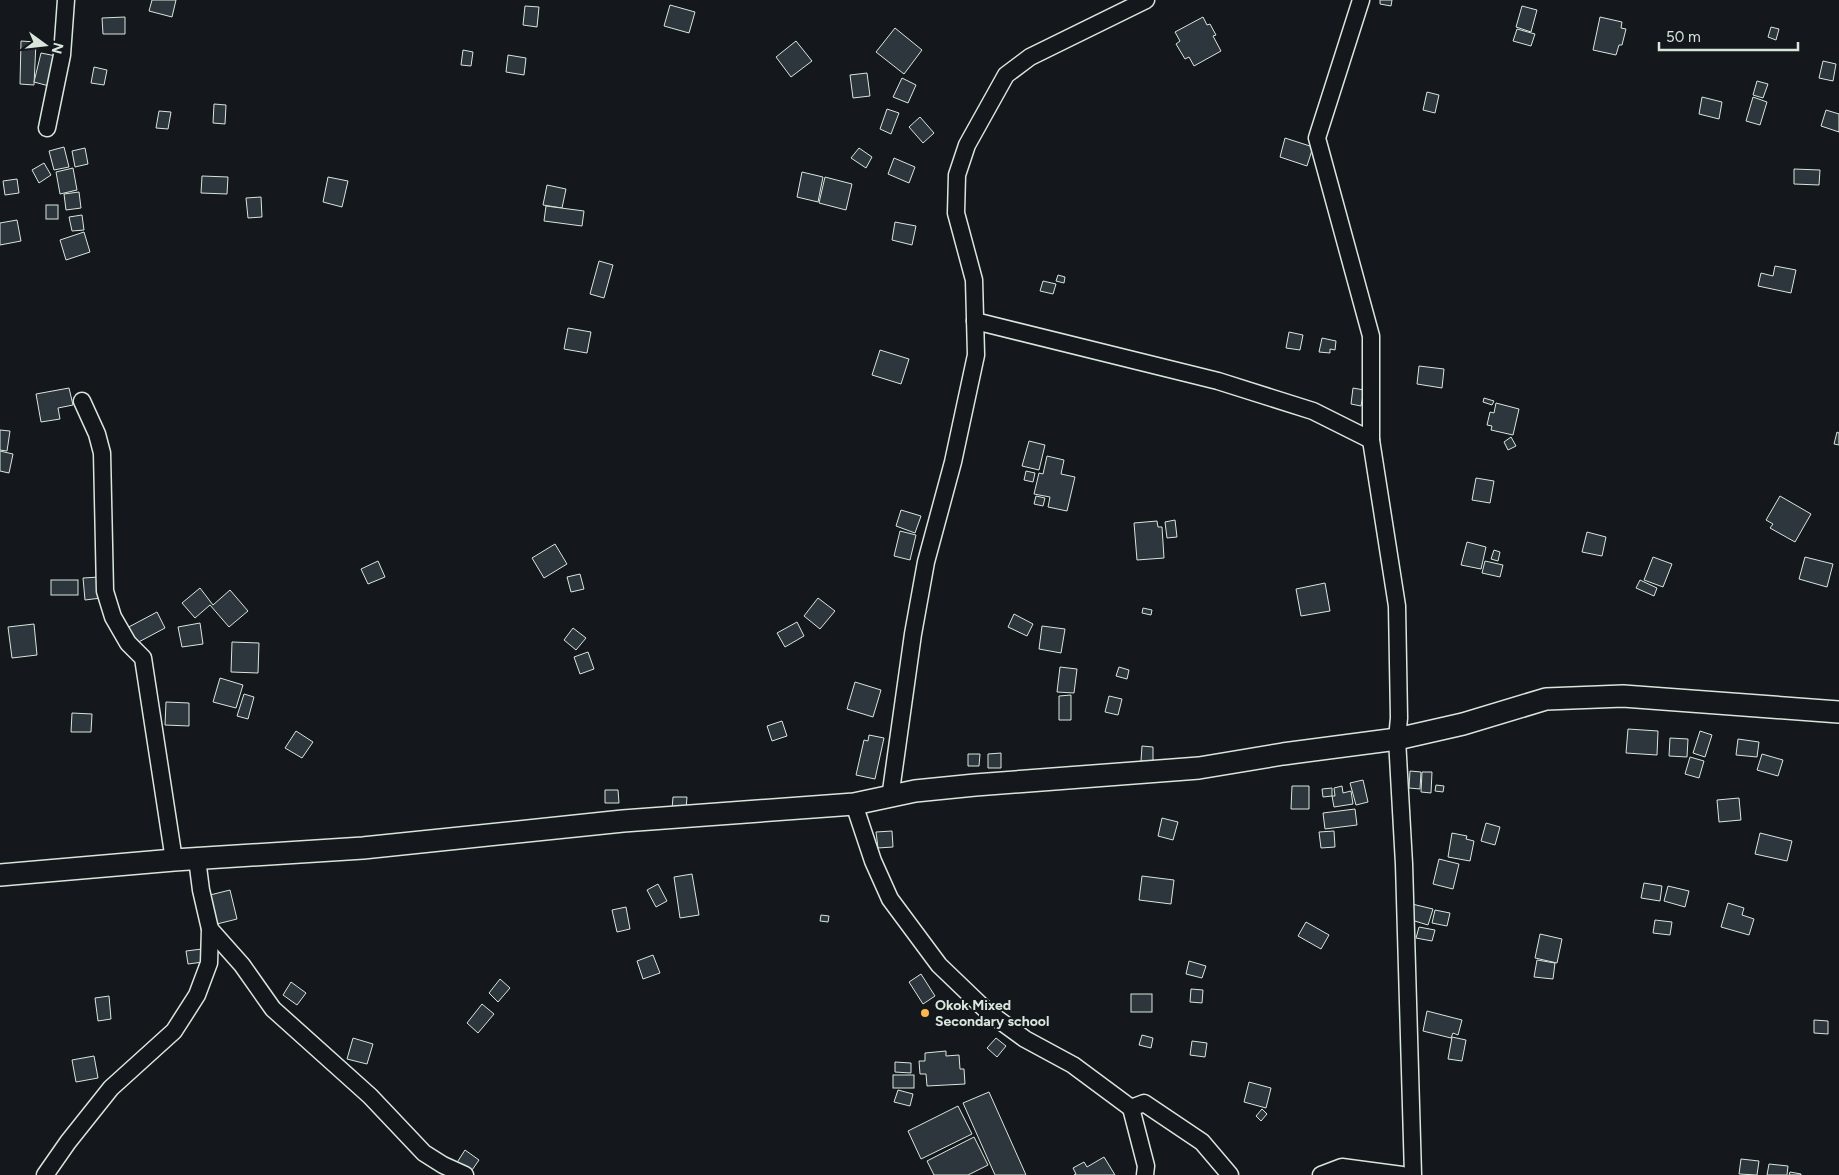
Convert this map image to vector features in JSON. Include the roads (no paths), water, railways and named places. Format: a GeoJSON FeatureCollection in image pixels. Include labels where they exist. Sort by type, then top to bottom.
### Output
{"type":"FeatureCollection","features":[{"type":"Feature","properties":{"kind":"street"},"geometry":{"type":"LineString","coordinates":[[47,128],[62,55],[66,0]]}},
{"type":"Feature","properties":{"kind":"street"},"geometry":{"type":"LineString","coordinates":[[890,798],[913,634],[926,562],[953,462],[976,355],[974,280],[956,213],[957,175],[968,145],[1006,74],[1030,57],[1146,0]]}},
{"type":"Feature","properties":{"kind":"street"},"geometry":{"type":"LineString","coordinates":[[1360,0],[1316,138],[1371,336],[1371,440],[1397,606],[1399,718],[1397,739],[1404,874],[1413,1175]]}},
{"type":"Feature","properties":{"kind":"street"},"geometry":{"type":"LineString","coordinates":[[975,321],[1218,381],[1313,411],[1371,440]]}},
{"type":"Feature","properties":{"kind":"street"},"geometry":{"type":"LineString","coordinates":[[82,401],[97,434],[102,453],[105,591],[113,617],[128,643],[143,658],[174,860]]}},
{"type":"Feature","properties":{"kind":"street"},"geometry":{"type":"LineString","coordinates":[[0,875],[174,860],[363,848],[623,821],[854,804],[890,798],[915,791],[975,785],[1199,768],[1283,754],[1397,739],[1463,724],[1546,699],[1623,696],[1839,712]]}},
{"type":"Feature","properties":{"kind":"street"},"geometry":{"type":"LineString","coordinates":[[854,804],[873,861],[890,899],[939,964],[988,1012],[1025,1039],[1073,1065],[1131,1108],[1146,1166],[1145,1175]]}},
{"type":"Feature","properties":{"kind":"street"},"geometry":{"type":"LineString","coordinates":[[45,1175],[68,1142],[111,1088],[174,1031],[197,995],[209,963],[210,929],[201,890],[197,859]]}},
{"type":"Feature","properties":{"kind":"street"},"geometry":{"type":"LineString","coordinates":[[210,929],[242,965],[273,1009],[370,1096],[424,1153],[443,1165],[465,1175]]}},
{"type":"Feature","properties":{"kind":"street"},"geometry":{"type":"LineString","coordinates":[[1131,1108],[1144,1103],[1202,1142],[1230,1175]]}},
{"type":"Feature","properties":{"kind":"street"},"geometry":{"type":"LineString","coordinates":[[1322,1175],[1342,1167],[1402,1175]]}},
{"type":"Feature","properties":{"kind":"place","name":"Okok Mixed Secondary school"},"geometry":{"type":"Point","coordinates":[925,1013]}}]}
